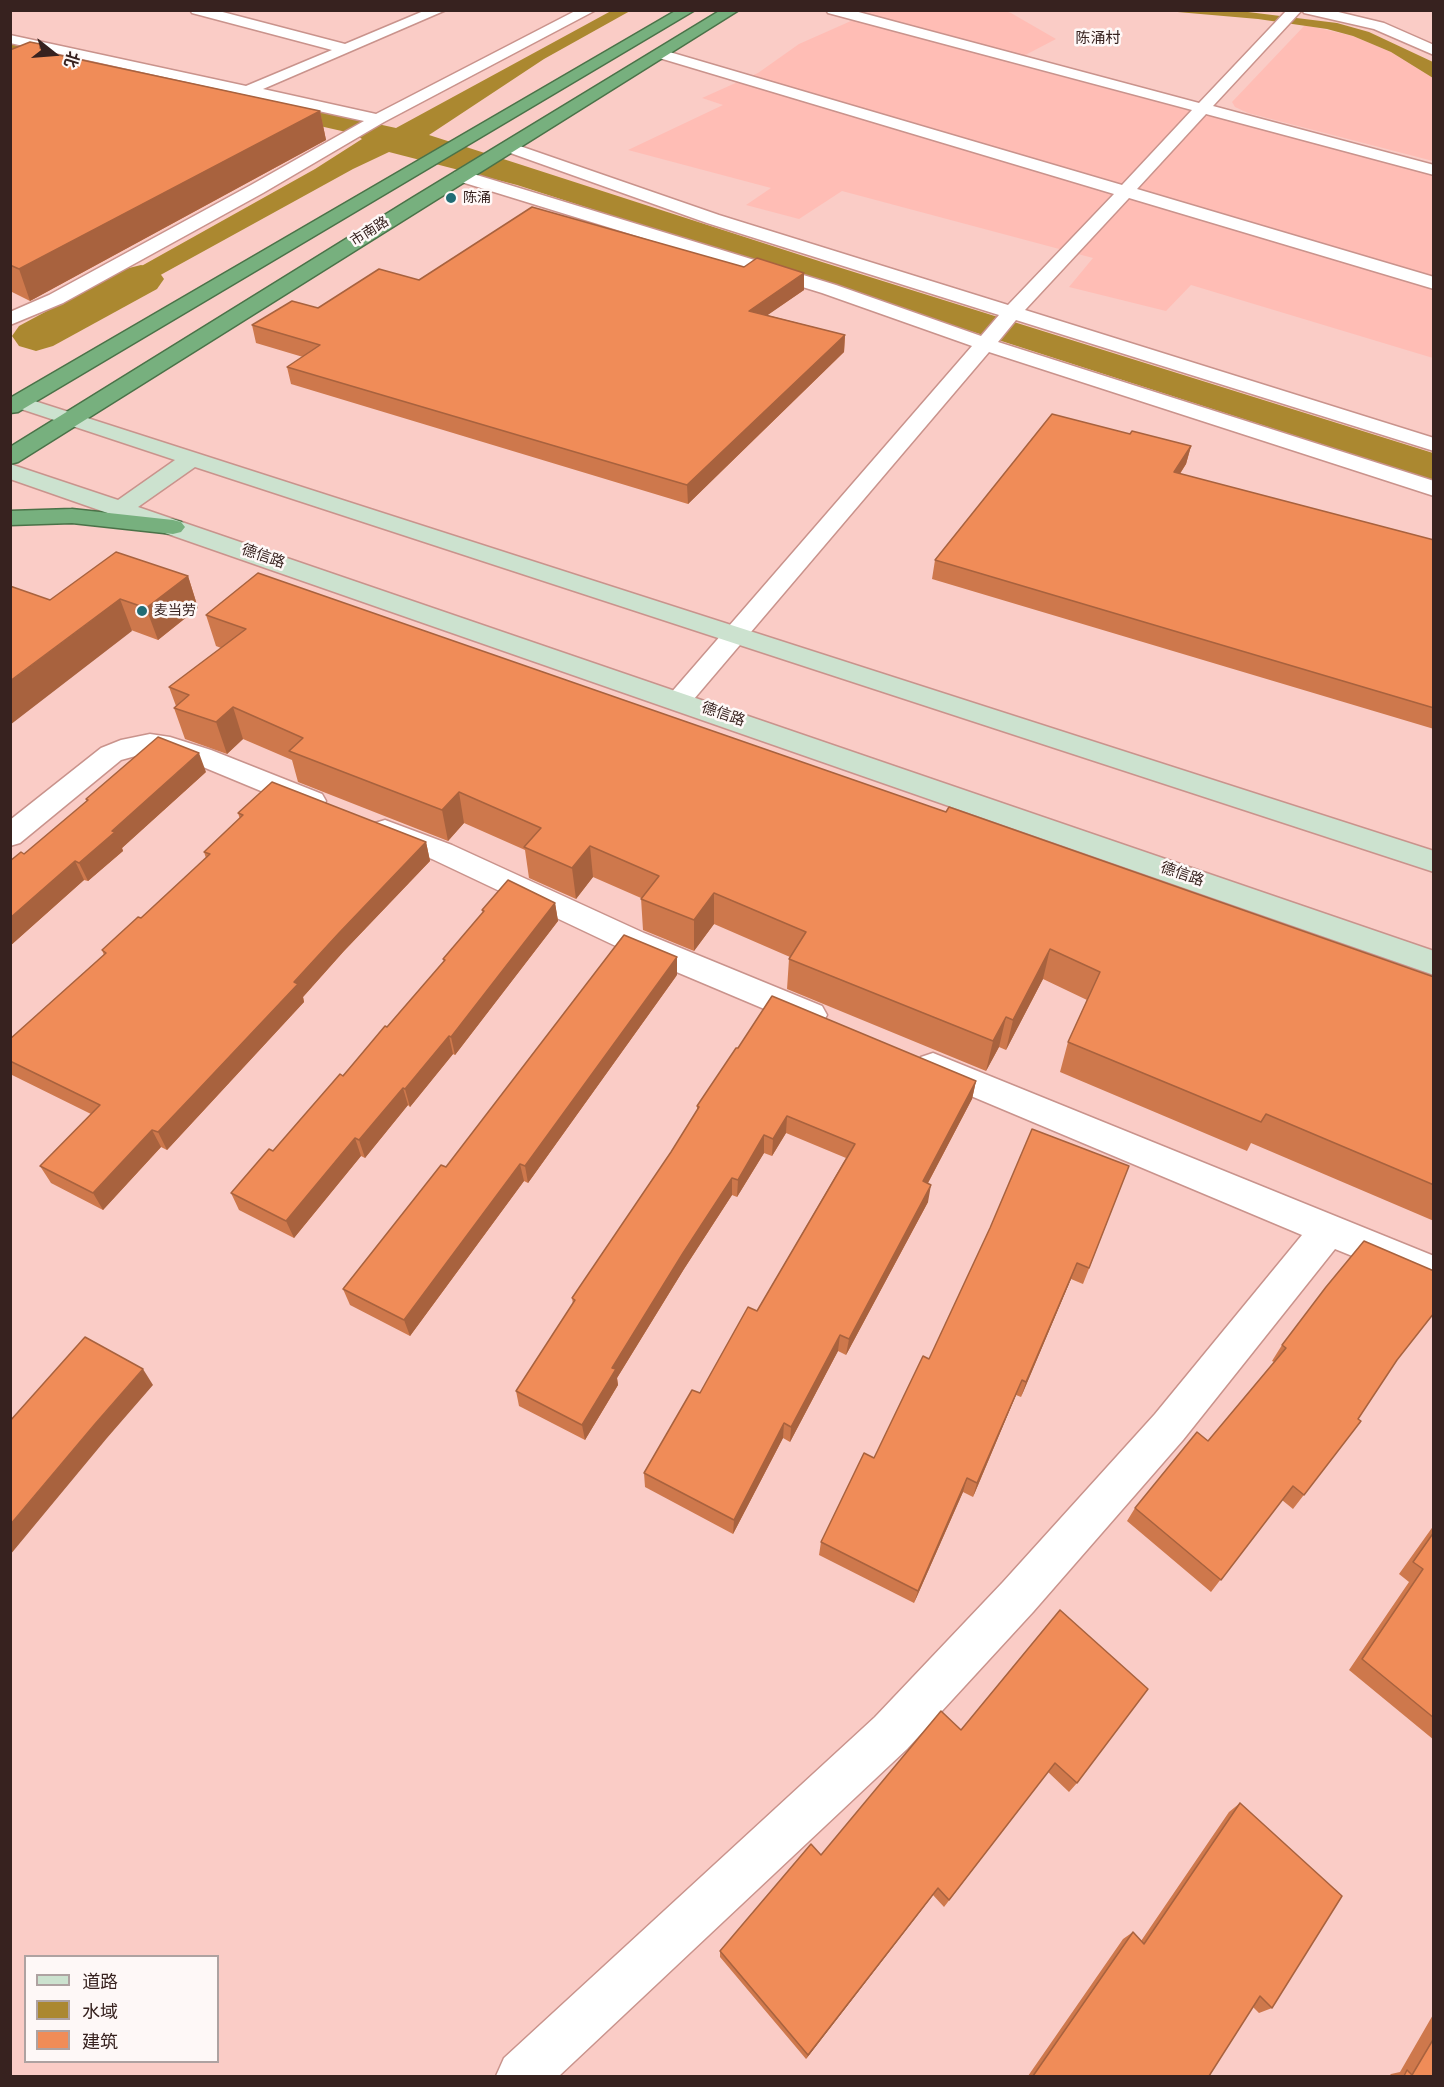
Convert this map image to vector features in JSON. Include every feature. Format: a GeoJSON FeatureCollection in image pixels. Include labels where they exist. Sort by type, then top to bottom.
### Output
{"type":"FeatureCollection","features":[{"type":"Feature","properties":{"kind":"highway","name":"市南路"},"geometry":{"type":"LineString","coordinates":[[15,404],[688,10]]}},
{"type":"Feature","properties":{"kind":"highway","name":"市南路"},"geometry":{"type":"LineString","coordinates":[[10,457],[732,10]]}},
{"type":"Feature","properties":{"kind":"highway"},"geometry":{"type":"LineString","coordinates":[[10,518],[72,516],[173,527]]}},
{"type":"Feature","properties":{"kind":"main road"},"geometry":{"type":"LineString","coordinates":[[15,404],[72,419],[193,458],[1434,862]]}},
{"type":"Feature","properties":{"kind":"main road"},"geometry":{"type":"LineString","coordinates":[[121,509],[193,458]]}},
{"type":"Feature","properties":{"kind":"main road","name":"德信路"},"geometry":{"type":"LineString","coordinates":[[10,471],[679,700],[1434,963]]}},
{"type":"Feature","properties":{"kind":"street"},"geometry":{"type":"LineString","coordinates":[[197,10],[347,49]]}},
{"type":"Feature","properties":{"kind":"street"},"geometry":{"type":"LineString","coordinates":[[249,90],[439,10]]}},
{"type":"Feature","properties":{"kind":"street"},"geometry":{"type":"LineString","coordinates":[[10,319],[56,299],[375,121],[589,10]]}},
{"type":"Feature","properties":{"kind":"street"},"geometry":{"type":"LineString","coordinates":[[833,10],[1434,170]]}},
{"type":"Feature","properties":{"kind":"street"},"geometry":{"type":"LineString","coordinates":[[1309,10],[1369,23],[1434,51]]}},
{"type":"Feature","properties":{"kind":"street"},"geometry":{"type":"LineString","coordinates":[[679,700],[1009,315],[1294,11]]}},
{"type":"Feature","properties":{"kind":"street"},"geometry":{"type":"LineString","coordinates":[[10,39],[249,90],[375,121]]}},
{"type":"Feature","properties":{"kind":"street"},"geometry":{"type":"LineString","coordinates":[[662,54],[1434,283]]}},
{"type":"Feature","properties":{"kind":"street"},"geometry":{"type":"LineString","coordinates":[[323,132],[349,136]]}},
{"type":"Feature","properties":{"kind":"street"},"geometry":{"type":"LineString","coordinates":[[505,149],[1009,315],[1434,445]]}},
{"type":"Feature","properties":{"kind":"street"},"geometry":{"type":"LineString","coordinates":[[463,175],[829,289],[1434,489]]}},
{"type":"Feature","properties":{"kind":"street"},"geometry":{"type":"LineString","coordinates":[[10,836],[111,754],[131,746],[150,743],[170,746],[201,756],[442,852],[633,941],[832,1024]]}},
{"type":"Feature","properties":{"kind":"street"},"geometry":{"type":"LineString","coordinates":[[909,1056],[1434,1273]]}},
{"type":"Feature","properties":{"kind":"street"},"geometry":{"type":"LineString","coordinates":[[530,2073],[891,1733],[1018,1597],[1169,1426],[1328,1230]]}},
{"type":"Feature","properties":{"kind":"shaded area"},"geometry":{"type":"Polygon","coordinates":[[[1002,10],[1056,39],[1010,63],[1433,175],[1433,358],[1191,285],[1166,311],[1069,287],[1093,258],[842,191],[799,219],[746,205],[771,188],[628,150],[723,105],[702,98],[758,73],[799,44],[869,13],[860,11],[1002,10]]]}},
{"type":"Feature","properties":{"kind":"shaded area"},"geometry":{"type":"Polygon","coordinates":[[[1305,25],[1353,36],[1391,52],[1433,78],[1433,161],[1248,113],[1235,107],[1232,102],[1305,25]]]}},
{"type":"Feature","properties":{"kind":"water"},"geometry":{"type":"Polygon","coordinates":[[[611,11],[630,11],[544,59],[429,135],[822,262],[1433,453],[1433,480],[517,185],[389,152],[353,169],[66,327],[42,333],[43,321],[315,169],[362,139],[355,134],[11,56],[11,44],[396,128],[611,11]]]}},
{"type":"Feature","properties":{"kind":"water"},"geometry":{"type":"Polygon","coordinates":[[[1166,11],[1240,11],[1337,23],[1369,32],[1433,62],[1433,78],[1391,52],[1353,36],[1327,29],[1258,19],[1166,11]]]}},
{"type":"Feature","properties":{"kind":"building"},"geometry":{"type":"Polygon","coordinates":[[[30,42],[40,44],[40,48],[49,53],[320,111],[19,269],[10,265],[10,50],[30,42]]]}},
{"type":"Feature","properties":{"kind":"building"},"geometry":{"type":"Polygon","coordinates":[[[532,207],[744,267],[757,258],[804,273],[749,311],[845,335],[687,485],[287,367],[320,345],[252,325],[292,301],[318,308],[379,269],[419,280],[532,207]]]}},
{"type":"Feature","properties":{"kind":"building"},"geometry":{"type":"Polygon","coordinates":[[[1052,414],[1130,434],[1132,431],[1191,446],[1174,472],[1434,540],[1434,708],[935,560],[1052,414]]]}},
{"type":"Feature","properties":{"kind":"building"},"geometry":{"type":"Polygon","coordinates":[[[116,552],[188,576],[146,608],[120,599],[10,681],[10,586],[50,600],[116,552]]]}},
{"type":"Feature","properties":{"kind":"building"},"geometry":{"type":"Polygon","coordinates":[[[258,573],[946,812],[949,807],[1434,977],[1434,1185],[1266,1114],[1261,1122],[1068,1042],[1100,972],[1050,949],[1013,1020],[1006,1017],[993,1041],[789,959],[806,932],[714,893],[694,920],[641,899],[659,876],[590,846],[572,868],[524,847],[541,828],[459,792],[442,810],[289,751],[303,738],[233,707],[216,722],[174,708],[189,695],[169,687],[246,629],[206,615],[258,573]]]}},
{"type":"Feature","properties":{"kind":"building"},"geometry":{"type":"Polygon","coordinates":[[[158,737],[199,753],[112,831],[115,832],[79,863],[75,861],[10,918],[10,861],[21,852],[24,854],[158,737]]]}},
{"type":"Feature","properties":{"kind":"building"},"geometry":{"type":"Polygon","coordinates":[[[272,782],[426,842],[339,933],[294,982],[298,984],[197,1091],[158,1132],[152,1130],[93,1193],[40,1166],[100,1105],[10,1061],[10,1039],[106,953],[102,950],[138,917],[141,918],[210,854],[204,852],[243,815],[238,813],[272,782]]]}},
{"type":"Feature","properties":{"kind":"building"},"geometry":{"type":"Polygon","coordinates":[[[508,880],[555,903],[451,1037],[449,1036],[405,1089],[403,1088],[359,1140],[355,1138],[286,1221],[231,1193],[269,1149],[273,1151],[340,1074],[343,1076],[385,1026],[387,1027],[445,960],[443,959],[508,880]]]}},
{"type":"Feature","properties":{"kind":"building"},"geometry":{"type":"Polygon","coordinates":[[[624,935],[677,957],[525,1166],[520,1164],[404,1320],[343,1289],[441,1165],[446,1167],[624,935]]]}},
{"type":"Feature","properties":{"kind":"building"},"geometry":{"type":"Polygon","coordinates":[[[772,996],[976,1081],[923,1181],[931,1185],[849,1339],[840,1335],[791,1427],[784,1423],[734,1520],[644,1473],[692,1390],[700,1393],[748,1307],[757,1311],[855,1144],[787,1116],[773,1139],[764,1135],[738,1180],[732,1178],[683,1253],[612,1368],[616,1369],[582,1425],[516,1391],[575,1300],[572,1298],[671,1152],[699,1107],[697,1106],[772,996]]]}},
{"type":"Feature","properties":{"kind":"building"},"geometry":{"type":"Polygon","coordinates":[[[1032,1129],[1129,1166],[1089,1268],[1077,1263],[1026,1382],[1022,1380],[977,1483],[967,1478],[918,1591],[821,1542],[864,1453],[874,1458],[923,1356],[929,1359],[990,1228],[1032,1129]]]}},
{"type":"Feature","properties":{"kind":"building"},"geometry":{"type":"Polygon","coordinates":[[[1364,1241],[1434,1271],[1434,1313],[1397,1360],[1358,1419],[1361,1421],[1304,1495],[1293,1486],[1221,1580],[1135,1508],[1197,1432],[1208,1441],[1286,1348],[1282,1345],[1364,1241]]]}},
{"type":"Feature","properties":{"kind":"building"},"geometry":{"type":"Polygon","coordinates":[[[85,1337],[143,1369],[10,1525],[10,1421],[85,1337]]]}},
{"type":"Feature","properties":{"kind":"building"},"geometry":{"type":"Polygon","coordinates":[[[1434,1532],[1434,1718],[1362,1659],[1423,1569],[1413,1562],[1434,1532]]]}},
{"type":"Feature","properties":{"kind":"building"},"geometry":{"type":"Polygon","coordinates":[[[1060,1610],[1148,1689],[1077,1783],[1055,1763],[949,1900],[938,1888],[808,2055],[720,1951],[811,1844],[821,1855],[941,1711],[961,1730],[1060,1610]]]}},
{"type":"Feature","properties":{"kind":"building"},"geometry":{"type":"Polygon","coordinates":[[[1240,1803],[1342,1896],[1272,2008],[1260,1996],[1209,2076],[1033,2076],[1133,1932],[1144,1944],[1240,1803]]]}},
{"type":"Feature","properties":{"kind":"building"},"geometry":{"type":"Polygon","coordinates":[[[1434,2038],[1434,2076],[1404,2076],[1407,2070],[1412,2075],[1434,2038]]]}},
{"type":"Feature","properties":{"kind":"waterway"},"geometry":{"type":"LineString","coordinates":[[36,336],[141,279]]}},
{"type":"Feature","properties":{"kind":"place","name":"陈涌"},"geometry":{"type":"Point","coordinates":[451,198]}},
{"type":"Feature","properties":{"kind":"place","name":"麦当劳"},"geometry":{"type":"Point","coordinates":[142,611]}},
{"type":"Feature","properties":{"kind":"district","name":"陈涌村"},"geometry":{"type":"Point","coordinates":[1098,39]}}]}
